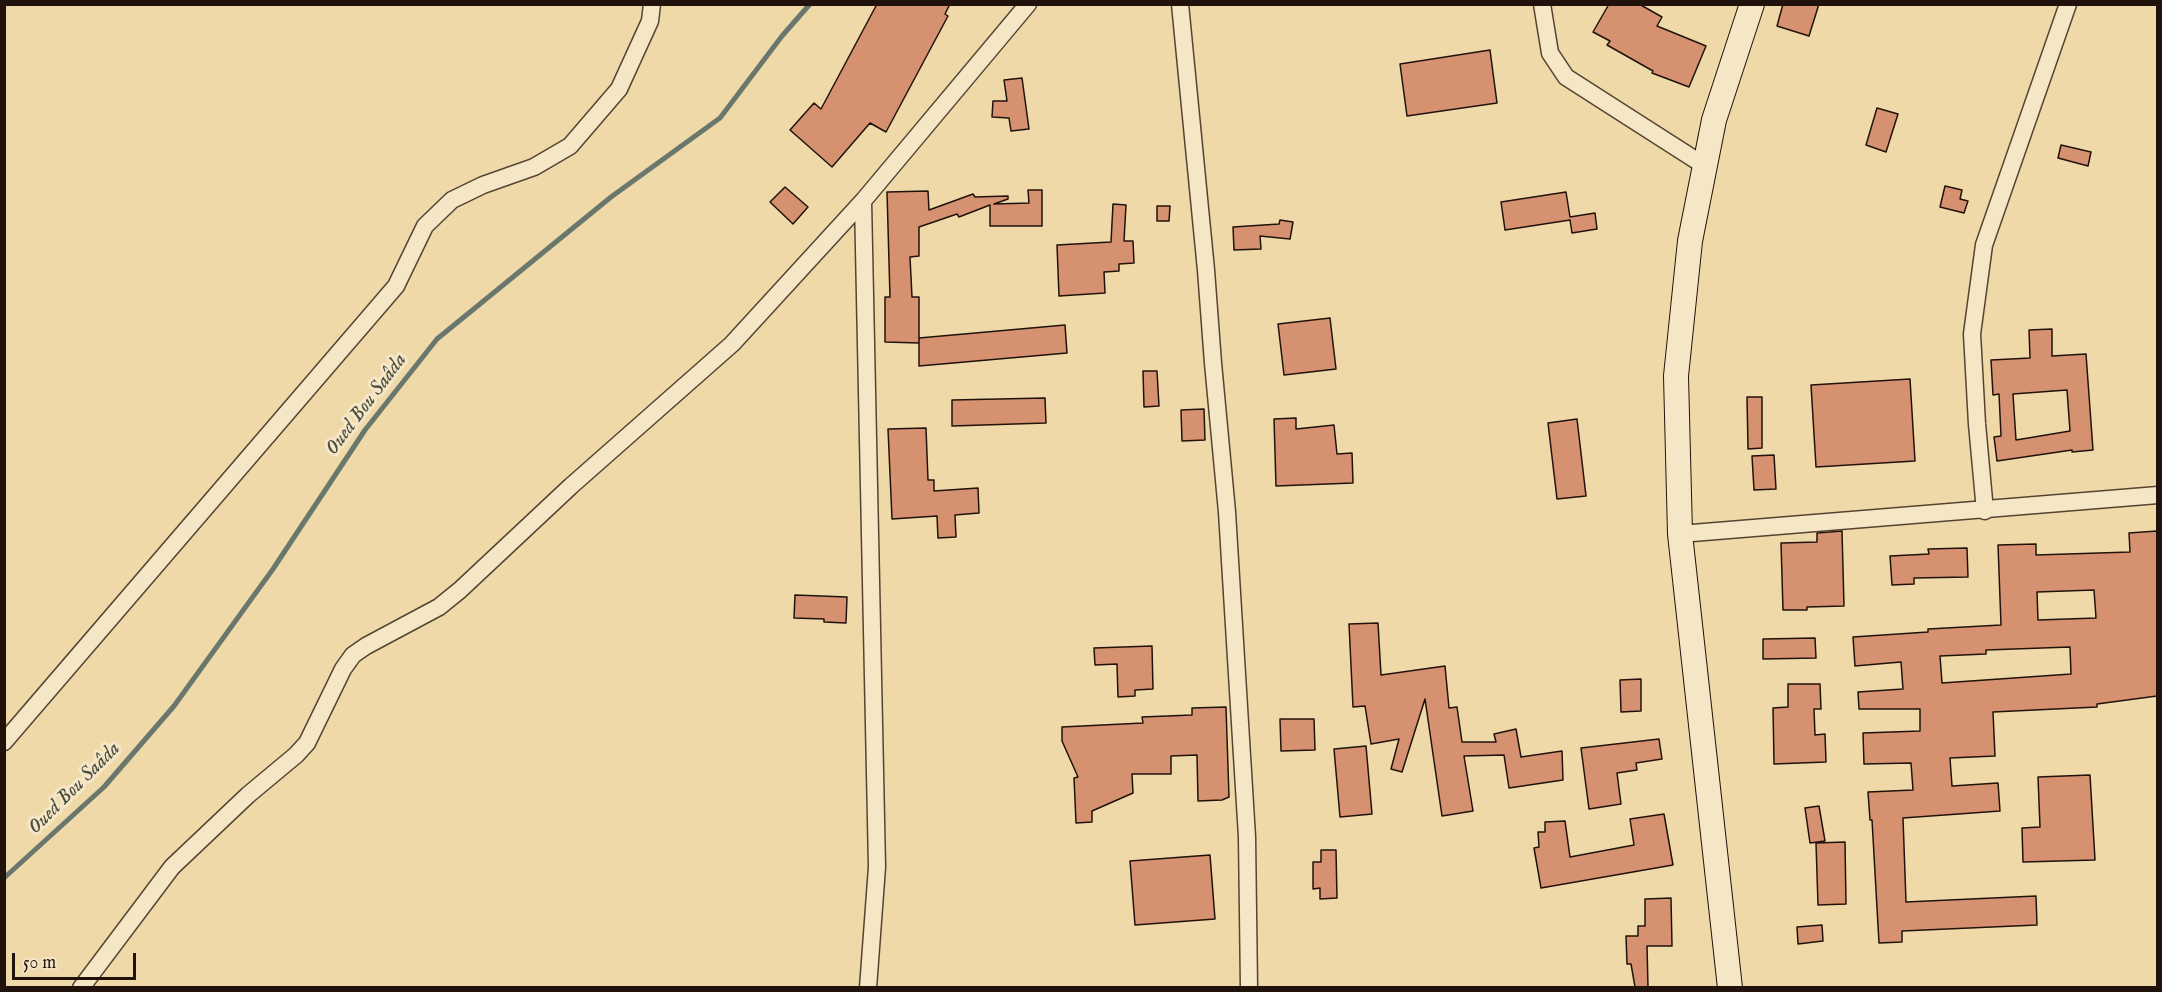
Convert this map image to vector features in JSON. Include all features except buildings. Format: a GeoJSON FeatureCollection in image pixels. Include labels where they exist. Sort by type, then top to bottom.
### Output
{"type":"FeatureCollection","features":[{"type":"Feature","properties":{"kind":"main road"},"geometry":{"type":"LineString","coordinates":[[1730,987],[1680,534],[1676,376],[1690,241],[1714,120],[1752,4]]}},
{"type":"Feature","properties":{"kind":"street"},"geometry":{"type":"LineString","coordinates":[[4,742],[396,286],[425,226],[452,200],[483,185],[534,167],[570,146],[619,90],[650,21],[652,4]]}},
{"type":"Feature","properties":{"kind":"street"},"geometry":{"type":"LineString","coordinates":[[81,987],[172,867],[307,743],[343,669],[353,655],[439,607],[460,590],[571,486],[732,344],[863,201],[1028,4]]}},
{"type":"Feature","properties":{"kind":"street"},"geometry":{"type":"LineString","coordinates":[[1180,4],[1227,512],[1247,837],[1250,987]]}},
{"type":"Feature","properties":{"kind":"street"},"geometry":{"type":"LineString","coordinates":[[1542,4],[1550,53],[1566,77],[1705,166]]}},
{"type":"Feature","properties":{"kind":"street"},"geometry":{"type":"LineString","coordinates":[[1985,511],[1972,334],[1984,245],[2068,4]]}},
{"type":"Feature","properties":{"kind":"street"},"geometry":{"type":"LineString","coordinates":[[863,201],[877,867],[868,987]]}},
{"type":"Feature","properties":{"kind":"street"},"geometry":{"type":"LineString","coordinates":[[1680,534],[1985,511],[2157,495]]}},
{"type":"Feature","properties":{"kind":"waterway","name":"Oued Bou Saâda"},"geometry":{"type":"LineString","coordinates":[[4,878],[104,787],[174,706],[273,569],[365,430],[437,339],[611,197],[720,118],[782,36],[810,4]]}}]}
